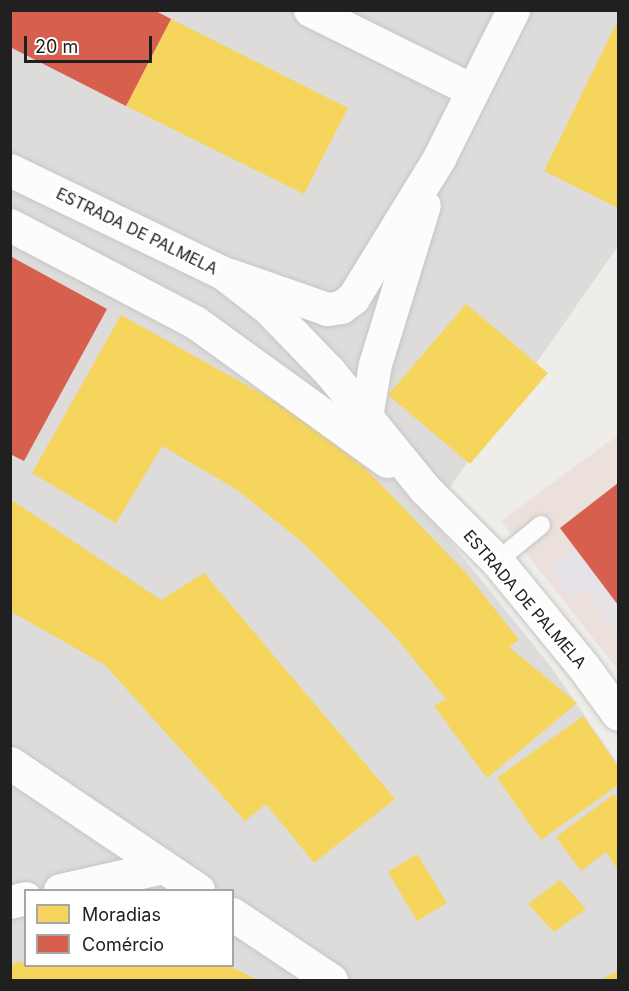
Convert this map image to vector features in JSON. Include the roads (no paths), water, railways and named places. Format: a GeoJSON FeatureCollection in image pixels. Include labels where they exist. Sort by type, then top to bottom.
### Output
{"type":"FeatureCollection","features":[{"type":"Feature","properties":{"kind":"street"},"geometry":{"type":"LineString","coordinates":[[310,10],[472,90]]}},
{"type":"Feature","properties":{"kind":"street"},"geometry":{"type":"LineString","coordinates":[[223,273],[327,309],[341,307],[353,298],[438,158],[509,12]]}},
{"type":"Feature","properties":{"kind":"street"},"geometry":{"type":"LineString","coordinates":[[366,417],[375,364],[438,158]]}},
{"type":"Feature","properties":{"kind":"street","name":"ESTRADA DE PALMELA"},"geometry":{"type":"LineString","coordinates":[[10,170],[223,273],[268,308],[329,371],[425,489],[497,561],[583,666],[618,714]]}},
{"type":"Feature","properties":{"kind":"street","name":"ESTRADA DE PALMELA"},"geometry":{"type":"LineString","coordinates":[[10,225],[195,322],[425,489]]}},
{"type":"Feature","properties":{"kind":"street"},"geometry":{"type":"LineString","coordinates":[[10,763],[195,889]]}},
{"type":"Feature","properties":{"kind":"street"},"geometry":{"type":"LineString","coordinates":[[69,889],[163,867]]}},
{"type":"Feature","properties":{"kind":"street"},"geometry":{"type":"LineString","coordinates":[[234,915],[332,981]]}},
{"type":"Feature","properties":{"kind":"lane"},"geometry":{"type":"LineString","coordinates":[[497,561],[541,525]]}}]}
